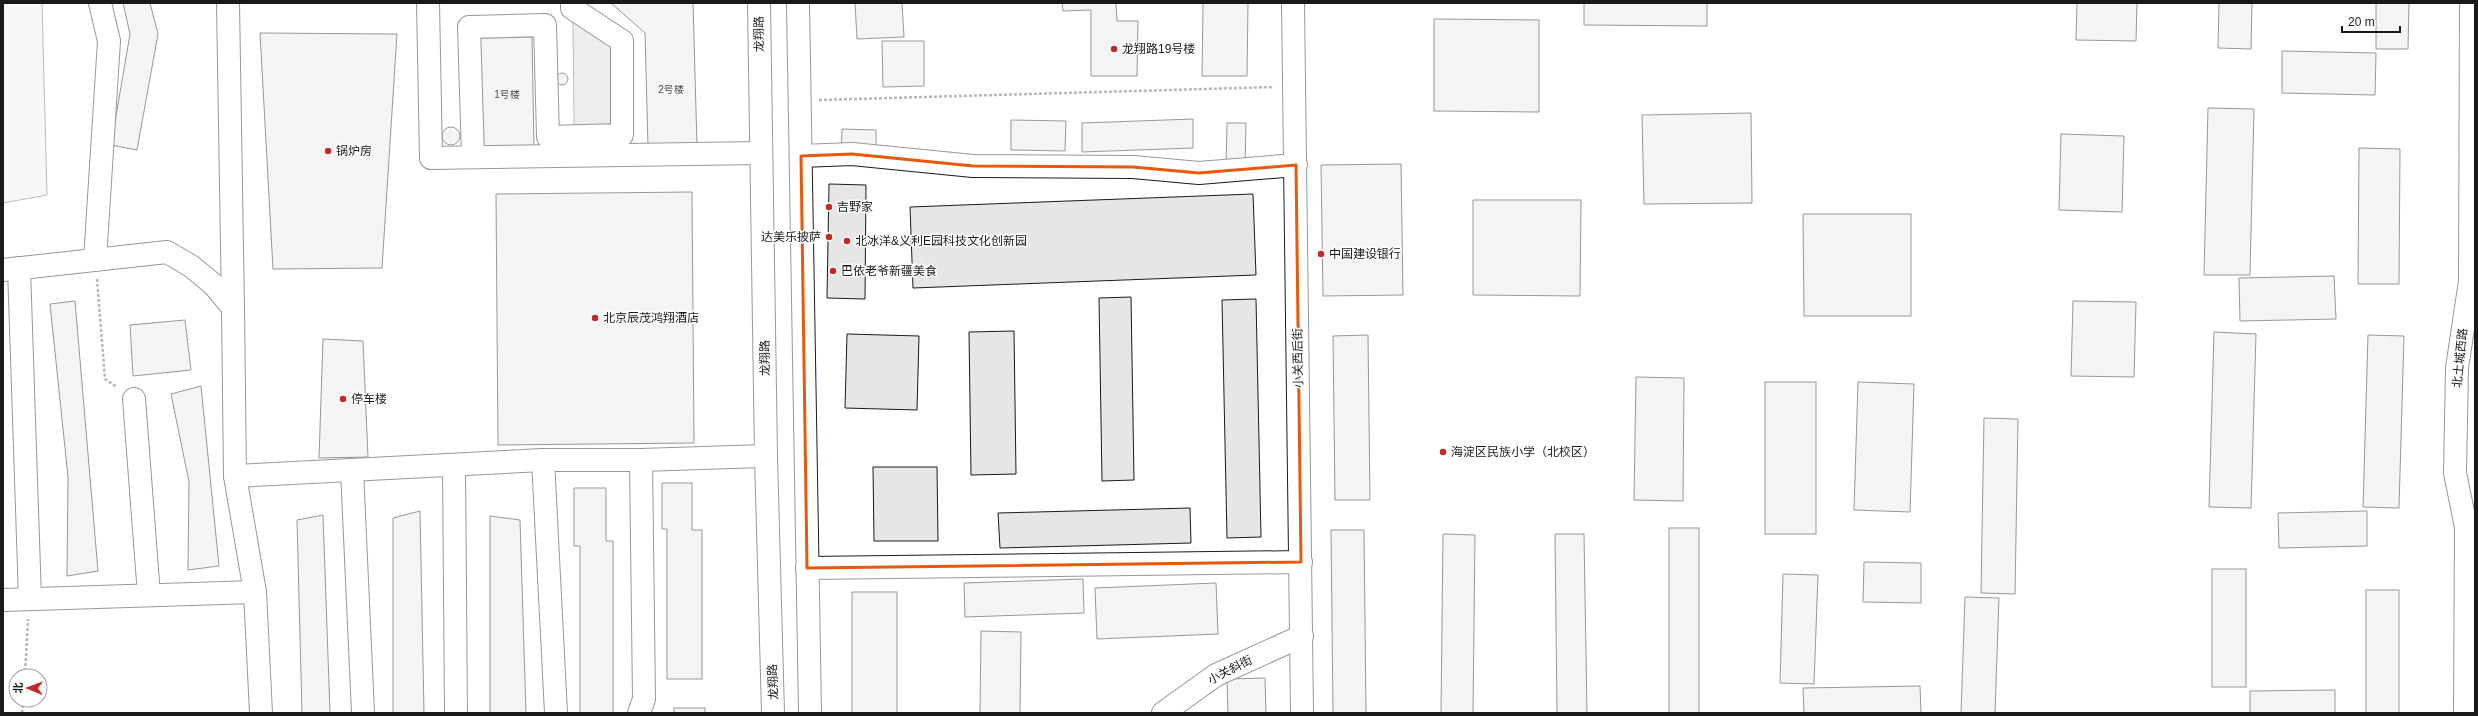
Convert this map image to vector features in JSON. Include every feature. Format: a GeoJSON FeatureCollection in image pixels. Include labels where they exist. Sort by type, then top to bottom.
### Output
{"type":"FeatureCollection","features":[{"type":"Feature","properties":{"kind":"street"},"geometry":{"type":"LineString","coordinates":[[95,260],[109,41],[100,3]]}},
{"type":"Feature","properties":{"kind":"street"},"geometry":{"type":"LineString","coordinates":[[228,3],[235,476],[255,592],[261,713]]}},
{"type":"Feature","properties":{"kind":"street"},"geometry":{"type":"LineString","coordinates":[[428,3],[431,158],[472,157],[635,147],[761,153]]}},
{"type":"Feature","properties":{"kind":"street"},"geometry":{"type":"LineString","coordinates":[[472,157],[469,27],[545,25],[548,137],[622,135],[622,41],[572,8],[572,3]]}},
{"type":"Feature","properties":{"kind":"street","name":"龙翔路"},"geometry":{"type":"LineString","coordinates":[[759,3],[766,456],[774,713]]}},
{"type":"Feature","properties":{"kind":"street"},"geometry":{"type":"LineString","coordinates":[[798,3],[810,713]]}},
{"type":"Feature","properties":{"kind":"street","name":"小关西后街"},"geometry":{"type":"LineString","coordinates":[[1293,3],[1302,713]]}},
{"type":"Feature","properties":{"kind":"street","name":"北土城西路"},"geometry":{"type":"LineString","coordinates":[[2464,713],[2466,527],[2455,473],[2457,368],[2470,281],[2471,3]]}},
{"type":"Feature","properties":{"kind":"street"},"geometry":{"type":"LineString","coordinates":[[801,156],[852,154],[973,166],[1133,167],[1199,173],[1296,165]]}},
{"type":"Feature","properties":{"kind":"street"},"geometry":{"type":"LineString","coordinates":[[30,599],[11,269],[167,252],[191,266],[214,285],[233,308]]}},
{"type":"Feature","properties":{"kind":"street"},"geometry":{"type":"LineString","coordinates":[[134,399],[149,595]]}},
{"type":"Feature","properties":{"kind":"street"},"geometry":{"type":"LineString","coordinates":[[235,476],[543,460],[641,460],[766,456]]}},
{"type":"Feature","properties":{"kind":"street"},"geometry":{"type":"LineString","coordinates":[[543,460],[556,713]]}},
{"type":"Feature","properties":{"kind":"street"},"geometry":{"type":"LineString","coordinates":[[641,460],[643,708]]}},
{"type":"Feature","properties":{"kind":"street"},"geometry":{"type":"LineString","coordinates":[[454,465],[456,713]]}},
{"type":"Feature","properties":{"kind":"street"},"geometry":{"type":"LineString","coordinates":[[352,470],[363,713]]}},
{"type":"Feature","properties":{"kind":"street"},"geometry":{"type":"LineString","coordinates":[[807,568],[1301,562]]}},
{"type":"Feature","properties":{"kind":"street"},"geometry":{"type":"LineString","coordinates":[[3,600],[255,592]]}},
{"type":"Feature","properties":{"kind":"street","name":"小关斜街"},"geometry":{"type":"LineString","coordinates":[[1163,713],[1216,675],[1302,636]]}},
{"type":"Feature","properties":{"kind":"path"},"geometry":{"type":"LineString","coordinates":[[799,101],[1294,87]]}},
{"type":"Feature","properties":{"kind":"path"},"geometry":{"type":"LineString","coordinates":[[95,260],[105,379],[134,399]]}},
{"type":"Feature","properties":{"kind":"path"},"geometry":{"type":"LineString","coordinates":[[26,668],[30,599]]}},
{"type":"Feature","properties":{"kind":"highlighted area"},"geometry":{"type":"Polygon","coordinates":[[[852,154],[973,166],[1133,167],[1199,173],[1296,165],[1301,562],[807,568],[801,156],[852,154]]]}},
{"type":"Feature","properties":{"kind":"shaded area"},"geometry":{"type":"Polygon","coordinates":[[[3,3],[42,3],[47,195],[3,203],[3,3]]]}},
{"type":"Feature","properties":{"kind":"shaded area"},"geometry":{"type":"Polygon","coordinates":[[[573,22],[613,48],[612,124],[574,125],[573,22]]]}},
{"type":"Feature","properties":{"kind":"building"},"geometry":{"type":"Polygon","coordinates":[[[123,3],[150,3],[158,34],[137,150],[111,145],[130,34],[123,3]]]}},
{"type":"Feature","properties":{"kind":"building"},"geometry":{"type":"Polygon","coordinates":[[[611,3],[693,3],[697,146],[648,147],[645,33],[611,3]]]}},
{"type":"Feature","properties":{"kind":"building"},"geometry":{"type":"Polygon","coordinates":[[[855,3],[902,3],[904,37],[857,39],[855,3]]]}},
{"type":"Feature","properties":{"kind":"building","name":"龙翔路19号楼"},"geometry":{"type":"Polygon","coordinates":[[[1062,3],[1116,3],[1117,21],[1138,21],[1137,76],[1091,76],[1091,10],[1063,11],[1062,3]]]}},
{"type":"Feature","properties":{"kind":"building"},"geometry":{"type":"Polygon","coordinates":[[[1203,3],[1248,3],[1247,76],[1202,76],[1203,3]]]}},
{"type":"Feature","properties":{"kind":"building"},"geometry":{"type":"Polygon","coordinates":[[[1584,3],[1707,3],[1707,26],[1584,25],[1584,3]]]}},
{"type":"Feature","properties":{"kind":"building"},"geometry":{"type":"Polygon","coordinates":[[[2077,3],[2137,3],[2136,41],[2076,40],[2077,3]]]}},
{"type":"Feature","properties":{"kind":"building"},"geometry":{"type":"Polygon","coordinates":[[[2219,3],[2252,3],[2251,49],[2218,48],[2219,3]]]}},
{"type":"Feature","properties":{"kind":"building"},"geometry":{"type":"Polygon","coordinates":[[[2376,3],[2409,3],[2408,49],[2376,49],[2376,3]]]}},
{"type":"Feature","properties":{"kind":"building"},"geometry":{"type":"Polygon","coordinates":[[[1434,19],[1539,20],[1539,112],[1434,111],[1434,19]]]}},
{"type":"Feature","properties":{"kind":"building","name":"锅炉房"},"geometry":{"type":"Polygon","coordinates":[[[260,33],[397,34],[382,268],[273,269],[260,33]]]}},
{"type":"Feature","properties":{"kind":"building"},"geometry":{"type":"Polygon","coordinates":[[[532,37],[534,149],[482,150],[480,38],[532,37]]]}},
{"type":"Feature","properties":{"kind":"building"},"geometry":{"type":"Polygon","coordinates":[[[882,41],[924,41],[924,86],[883,87],[882,41]]]}},
{"type":"Feature","properties":{"kind":"building"},"geometry":{"type":"Polygon","coordinates":[[[2282,51],[2376,53],[2375,95],[2282,93],[2282,51]]]}},
{"type":"Feature","properties":{"kind":"building"},"geometry":{"type":"Polygon","coordinates":[[[560,73],[564,73],[568,79],[564,85],[560,85],[556,81],[556,77],[560,73]]]}},
{"type":"Feature","properties":{"kind":"building"},"geometry":{"type":"Polygon","coordinates":[[[2208,108],[2254,109],[2250,275],[2204,275],[2208,108]]]}},
{"type":"Feature","properties":{"kind":"building"},"geometry":{"type":"Polygon","coordinates":[[[1751,113],[1752,203],[1644,204],[1642,115],[1751,113]]]}},
{"type":"Feature","properties":{"kind":"building"},"geometry":{"type":"Polygon","coordinates":[[[1193,119],[1193,148],[1082,152],[1082,123],[1193,119]]]}},
{"type":"Feature","properties":{"kind":"building"},"geometry":{"type":"Polygon","coordinates":[[[1011,120],[1066,121],[1065,151],[1011,150],[1011,120]]]}},
{"type":"Feature","properties":{"kind":"building"},"geometry":{"type":"Polygon","coordinates":[[[1227,123],[1246,123],[1245,167],[1226,167],[1227,123]]]}},
{"type":"Feature","properties":{"kind":"building"},"geometry":{"type":"Polygon","coordinates":[[[451,127],[457,130],[460,136],[457,142],[451,145],[445,142],[442,136],[445,130],[451,127]]]}},
{"type":"Feature","properties":{"kind":"building"},"geometry":{"type":"Polygon","coordinates":[[[842,129],[876,130],[876,154],[841,154],[842,129]]]}},
{"type":"Feature","properties":{"kind":"building"},"geometry":{"type":"Polygon","coordinates":[[[2061,134],[2124,136],[2122,212],[2059,210],[2061,134]]]}},
{"type":"Feature","properties":{"kind":"building"},"geometry":{"type":"Polygon","coordinates":[[[2359,148],[2400,149],[2399,284],[2358,284],[2359,148]]]}},
{"type":"Feature","properties":{"kind":"building"},"geometry":{"type":"Polygon","coordinates":[[[1401,164],[1403,295],[1323,296],[1321,165],[1401,164]]]}},
{"type":"Feature","properties":{"kind":"building","name":"北冰洋&义利E园科技文化创新园"},"geometry":{"type":"Polygon","coordinates":[[[829,184],[866,185],[865,299],[827,298],[829,184]]]}},
{"type":"Feature","properties":{"kind":"building","name":"北京辰茂鸿翔酒店"},"geometry":{"type":"Polygon","coordinates":[[[692,192],[694,443],[498,445],[496,194],[692,192]]]}},
{"type":"Feature","properties":{"kind":"building","name":"北冰洋&义利E园科技文化创新园"},"geometry":{"type":"Polygon","coordinates":[[[1253,194],[1256,275],[913,288],[910,207],[1253,194]]]}},
{"type":"Feature","properties":{"kind":"building"},"geometry":{"type":"Polygon","coordinates":[[[1473,200],[1581,200],[1580,296],[1473,295],[1473,200]]]}},
{"type":"Feature","properties":{"kind":"building"},"geometry":{"type":"Polygon","coordinates":[[[1803,214],[1911,214],[1911,316],[1804,316],[1803,214]]]}},
{"type":"Feature","properties":{"kind":"building"},"geometry":{"type":"Polygon","coordinates":[[[2334,276],[2336,319],[2240,321],[2239,278],[2334,276]]]}},
{"type":"Feature","properties":{"kind":"building"},"geometry":{"type":"Polygon","coordinates":[[[1131,297],[1134,480],[1102,481],[1099,298],[1131,297]]]}},
{"type":"Feature","properties":{"kind":"building"},"geometry":{"type":"Polygon","coordinates":[[[1256,299],[1261,537],[1227,538],[1222,300],[1256,299]]]}},
{"type":"Feature","properties":{"kind":"building"},"geometry":{"type":"Polygon","coordinates":[[[75,301],[98,571],[67,576],[68,477],[50,304],[75,301]]]}},
{"type":"Feature","properties":{"kind":"building"},"geometry":{"type":"Polygon","coordinates":[[[2073,301],[2136,302],[2134,377],[2071,376],[2073,301]]]}},
{"type":"Feature","properties":{"kind":"building"},"geometry":{"type":"Polygon","coordinates":[[[185,320],[191,370],[133,376],[130,325],[185,320]]]}},
{"type":"Feature","properties":{"kind":"building"},"geometry":{"type":"Polygon","coordinates":[[[1014,331],[1016,474],[971,475],[969,332],[1014,331]]]}},
{"type":"Feature","properties":{"kind":"building"},"geometry":{"type":"Polygon","coordinates":[[[2214,332],[2256,334],[2251,508],[2209,507],[2214,332]]]}},
{"type":"Feature","properties":{"kind":"building"},"geometry":{"type":"Polygon","coordinates":[[[847,334],[919,336],[917,410],[845,408],[847,334]]]}},
{"type":"Feature","properties":{"kind":"building"},"geometry":{"type":"Polygon","coordinates":[[[1368,335],[1370,500],[1335,500],[1333,336],[1368,335]]]}},
{"type":"Feature","properties":{"kind":"building"},"geometry":{"type":"Polygon","coordinates":[[[2368,335],[2404,336],[2399,508],[2363,507],[2368,335]]]}},
{"type":"Feature","properties":{"kind":"building","name":"停车楼"},"geometry":{"type":"Polygon","coordinates":[[[323,339],[363,341],[368,457],[319,458],[323,339]]]}},
{"type":"Feature","properties":{"kind":"building"},"geometry":{"type":"Polygon","coordinates":[[[1636,377],[1684,378],[1683,501],[1634,500],[1636,377]]]}},
{"type":"Feature","properties":{"kind":"building"},"geometry":{"type":"Polygon","coordinates":[[[1765,382],[1816,382],[1816,534],[1765,534],[1765,382]]]}},
{"type":"Feature","properties":{"kind":"building"},"geometry":{"type":"Polygon","coordinates":[[[1858,382],[1914,384],[1910,512],[1854,510],[1858,382]]]}},
{"type":"Feature","properties":{"kind":"building"},"geometry":{"type":"Polygon","coordinates":[[[201,386],[219,566],[188,570],[189,482],[171,394],[201,386]]]}},
{"type":"Feature","properties":{"kind":"building"},"geometry":{"type":"Polygon","coordinates":[[[1984,418],[2018,419],[2015,594],[1981,593],[1984,418]]]}},
{"type":"Feature","properties":{"kind":"building"},"geometry":{"type":"Polygon","coordinates":[[[873,467],[937,467],[938,541],[874,541],[873,467]]]}},
{"type":"Feature","properties":{"kind":"building"},"geometry":{"type":"Polygon","coordinates":[[[662,483],[692,483],[692,530],[702,530],[702,679],[667,679],[667,529],[662,529],[662,483]]]}},
{"type":"Feature","properties":{"kind":"building"},"geometry":{"type":"Polygon","coordinates":[[[574,488],[606,488],[606,541],[613,541],[613,713],[580,713],[580,546],[574,546],[574,488]]]}},
{"type":"Feature","properties":{"kind":"building"},"geometry":{"type":"Polygon","coordinates":[[[1190,508],[1191,543],[1000,548],[998,513],[1190,508]]]}},
{"type":"Feature","properties":{"kind":"building"},"geometry":{"type":"Polygon","coordinates":[[[420,511],[424,713],[393,713],[393,518],[420,511]]]}},
{"type":"Feature","properties":{"kind":"building"},"geometry":{"type":"Polygon","coordinates":[[[2367,511],[2367,546],[2279,548],[2278,513],[2367,511]]]}},
{"type":"Feature","properties":{"kind":"building"},"geometry":{"type":"Polygon","coordinates":[[[323,515],[330,713],[302,713],[297,520],[323,515]]]}},
{"type":"Feature","properties":{"kind":"building"},"geometry":{"type":"Polygon","coordinates":[[[490,516],[520,520],[526,713],[490,713],[490,516]]]}},
{"type":"Feature","properties":{"kind":"building"},"geometry":{"type":"Polygon","coordinates":[[[1669,528],[1699,528],[1699,713],[1669,713],[1669,528]]]}},
{"type":"Feature","properties":{"kind":"building"},"geometry":{"type":"Polygon","coordinates":[[[1331,530],[1364,530],[1366,713],[1333,713],[1331,530]]]}},
{"type":"Feature","properties":{"kind":"building"},"geometry":{"type":"Polygon","coordinates":[[[1443,534],[1475,535],[1473,713],[1441,713],[1443,534]]]}},
{"type":"Feature","properties":{"kind":"building"},"geometry":{"type":"Polygon","coordinates":[[[1555,534],[1584,534],[1587,713],[1557,713],[1555,534]]]}},
{"type":"Feature","properties":{"kind":"building"},"geometry":{"type":"Polygon","coordinates":[[[1864,562],[1921,563],[1921,603],[1863,602],[1864,562]]]}},
{"type":"Feature","properties":{"kind":"building"},"geometry":{"type":"Polygon","coordinates":[[[2212,569],[2246,569],[2246,687],[2212,687],[2212,569]]]}},
{"type":"Feature","properties":{"kind":"building"},"geometry":{"type":"Polygon","coordinates":[[[1783,574],[1818,575],[1814,684],[1780,683],[1783,574]]]}},
{"type":"Feature","properties":{"kind":"building"},"geometry":{"type":"Polygon","coordinates":[[[1083,579],[1084,613],[965,617],[964,583],[1083,579]]]}},
{"type":"Feature","properties":{"kind":"building"},"geometry":{"type":"Polygon","coordinates":[[[1216,583],[1218,634],[1097,639],[1095,588],[1216,583]]]}},
{"type":"Feature","properties":{"kind":"building"},"geometry":{"type":"Polygon","coordinates":[[[2366,590],[2399,590],[2399,713],[2366,713],[2366,590]]]}},
{"type":"Feature","properties":{"kind":"building"},"geometry":{"type":"Polygon","coordinates":[[[852,592],[897,592],[897,713],[852,713],[852,592]]]}},
{"type":"Feature","properties":{"kind":"building"},"geometry":{"type":"Polygon","coordinates":[[[1965,597],[1999,598],[1995,713],[1961,713],[1965,597]]]}},
{"type":"Feature","properties":{"kind":"building"},"geometry":{"type":"Polygon","coordinates":[[[981,631],[1021,632],[1020,713],[980,713],[981,631]]]}},
{"type":"Feature","properties":{"kind":"building"},"geometry":{"type":"Polygon","coordinates":[[[1265,678],[1266,713],[1228,713],[1227,679],[1265,678]]]}},
{"type":"Feature","properties":{"kind":"building"},"geometry":{"type":"Polygon","coordinates":[[[1920,686],[1921,713],[1804,713],[1803,688],[1920,686]]]}},
{"type":"Feature","properties":{"kind":"building"},"geometry":{"type":"Polygon","coordinates":[[[2335,690],[2335,713],[2250,713],[2250,691],[2335,690]]]}},
{"type":"Feature","properties":{"kind":"building"},"geometry":{"type":"Polygon","coordinates":[[[674,708],[705,708],[705,713],[674,713],[674,708]]]}},
{"type":"Feature","properties":{"kind":"place","name":"龙翔路19号楼"},"geometry":{"type":"Point","coordinates":[1114,49]}},
{"type":"Feature","properties":{"kind":"place","name":"锅炉房"},"geometry":{"type":"Point","coordinates":[328,151]}},
{"type":"Feature","properties":{"kind":"place","name":"吉野家"},"geometry":{"type":"Point","coordinates":[829,207]}},
{"type":"Feature","properties":{"kind":"place","name":"达美乐披萨"},"geometry":{"type":"Point","coordinates":[829,237]}},
{"type":"Feature","properties":{"kind":"place","name":"北冰洋&义利E园科技文化创新园"},"geometry":{"type":"Point","coordinates":[847,241]}},
{"type":"Feature","properties":{"kind":"place","name":"中国建设银行"},"geometry":{"type":"Point","coordinates":[1321,254]}},
{"type":"Feature","properties":{"kind":"place","name":"巴依老爷新疆美食"},"geometry":{"type":"Point","coordinates":[833,271]}},
{"type":"Feature","properties":{"kind":"place","name":"北京辰茂鸿翔酒店"},"geometry":{"type":"Point","coordinates":[595,318]}},
{"type":"Feature","properties":{"kind":"place","name":"停车楼"},"geometry":{"type":"Point","coordinates":[343,399]}},
{"type":"Feature","properties":{"kind":"place","name":"海淀区民族小学（北校区）"},"geometry":{"type":"Point","coordinates":[1443,452]}}]}
